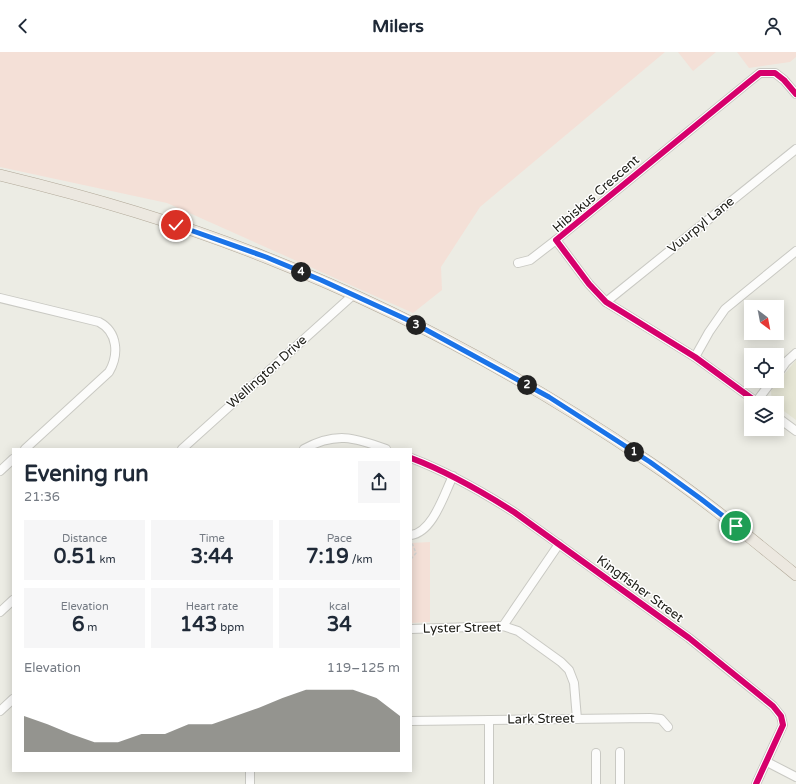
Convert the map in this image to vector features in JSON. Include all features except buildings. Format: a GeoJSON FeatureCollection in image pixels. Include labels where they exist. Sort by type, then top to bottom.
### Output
{"type":"FeatureCollection","features":[{"type":"Feature","properties":{"kind":"main road"},"geometry":{"type":"LineString","coordinates":[[0,176],[94,200],[176,225],[266,257],[410,321],[549,397],[650,462],[701,499],[796,575]]}},
{"type":"Feature","properties":{"kind":"street","name":"Hibiskus Crescent"},"geometry":{"type":"LineString","coordinates":[[518,263],[530,260],[556,240],[760,74],[770,72],[775,73],[784,80],[796,94]]}},
{"type":"Feature","properties":{"kind":"street","name":"Vuurpyl Lane"},"geometry":{"type":"LineString","coordinates":[[606,302],[796,149]]}},
{"type":"Feature","properties":{"kind":"street","name":"Hibiskus Crescent"},"geometry":{"type":"LineString","coordinates":[[556,240],[589,284],[606,302],[695,357],[749,396]]}},
{"type":"Feature","properties":{"kind":"street"},"geometry":{"type":"LineString","coordinates":[[695,357],[725,310],[796,251]]}},
{"type":"Feature","properties":{"kind":"street","name":"Wellington Drive"},"geometry":{"type":"LineString","coordinates":[[183,448],[353,295]]}},
{"type":"Feature","properties":{"kind":"street"},"geometry":{"type":"LineString","coordinates":[[0,298],[99,322],[109,330],[115,343],[115,360],[110,372],[26,448]]}},
{"type":"Feature","properties":{"kind":"street"},"geometry":{"type":"LineString","coordinates":[[784,365],[796,353]]}},
{"type":"Feature","properties":{"kind":"street"},"geometry":{"type":"LineString","coordinates":[[784,422],[796,431]]}},
{"type":"Feature","properties":{"kind":"street"},"geometry":{"type":"LineString","coordinates":[[306,448],[324,440],[346,438],[360,440],[383,448]]}},
{"type":"Feature","properties":{"kind":"street","name":"Kingfisher Street"},"geometry":{"type":"LineString","coordinates":[[412,458],[453,476],[514,512],[689,638],[773,706],[781,716],[783,725],[756,784]]}},
{"type":"Feature","properties":{"kind":"street"},"geometry":{"type":"LineString","coordinates":[[0,471],[12,460]]}},
{"type":"Feature","properties":{"kind":"street"},"geometry":{"type":"LineString","coordinates":[[412,539],[431,521],[453,476]]}},
{"type":"Feature","properties":{"kind":"street"},"geometry":{"type":"LineString","coordinates":[[503,626],[559,544]]}},
{"type":"Feature","properties":{"kind":"street"},"geometry":{"type":"LineString","coordinates":[[0,612],[12,601]]}},
{"type":"Feature","properties":{"kind":"street","name":"Lyster Street"},"geometry":{"type":"LineString","coordinates":[[412,629],[503,626],[518,631],[561,662],[569,670],[574,683],[577,719]]}},
{"type":"Feature","properties":{"kind":"street"},"geometry":{"type":"LineString","coordinates":[[0,711],[12,700]]}},
{"type":"Feature","properties":{"kind":"street","name":"Lark Street"},"geometry":{"type":"LineString","coordinates":[[412,721],[656,718],[661,719],[668,728]]}},
{"type":"Feature","properties":{"kind":"street"},"geometry":{"type":"LineString","coordinates":[[489,720],[489,784]]}},
{"type":"Feature","properties":{"kind":"street"},"geometry":{"type":"LineString","coordinates":[[620,752],[620,784]]}},
{"type":"Feature","properties":{"kind":"street"},"geometry":{"type":"LineString","coordinates":[[596,753],[596,784]]}},
{"type":"Feature","properties":{"kind":"street"},"geometry":{"type":"LineString","coordinates":[[767,762],[796,777]]}},
{"type":"Feature","properties":{"kind":"street"},"geometry":{"type":"LineString","coordinates":[[250,772],[250,784]]}},
{"type":"Feature","properties":{"kind":"path"},"geometry":{"type":"LineString","coordinates":[[412,539],[416,554],[412,559]]}},
{"type":"Feature","properties":{"kind":"shaded area"},"geometry":{"type":"Polygon","coordinates":[[[0,52],[665,52],[480,207],[441,267],[442,290],[413,313],[167,203],[0,167],[0,52]]]}},
{"type":"Feature","properties":{"kind":"shaded area"},"geometry":{"type":"Polygon","coordinates":[[[678,52],[716,52],[693,71],[678,52]]]}},
{"type":"Feature","properties":{"kind":"shaded area"},"geometry":{"type":"Polygon","coordinates":[[[737,52],[796,52],[796,57],[790,62],[749,68],[737,52]]]}},
{"type":"Feature","properties":{"kind":"shaded area"},"geometry":{"type":"Polygon","coordinates":[[[796,360],[796,420],[784,411],[784,396],[771,396],[771,391],[773,388],[784,388],[784,375],[796,360]]]}},
{"type":"Feature","properties":{"kind":"shaded area"},"geometry":{"type":"Polygon","coordinates":[[[430,542],[430,622],[412,623],[412,543],[430,542]]]}},
{"type":"Feature","properties":{"kind":"cycle path"},"geometry":{"type":"LineString","coordinates":[[748,396],[695,357],[606,302],[589,284],[556,240],[760,73],[775,73],[784,80],[796,94]]}},
{"type":"Feature","properties":{"kind":"cycle path"},"geometry":{"type":"LineString","coordinates":[[412,458],[464,482],[514,512],[689,638],[773,706],[781,716],[783,725],[756,784]]}},
{"type":"Feature","properties":{"kind":"route"},"geometry":{"type":"LineString","coordinates":[[176,225],[266,257],[321,280],[410,321],[549,397],[650,462],[736,526]]}}]}
